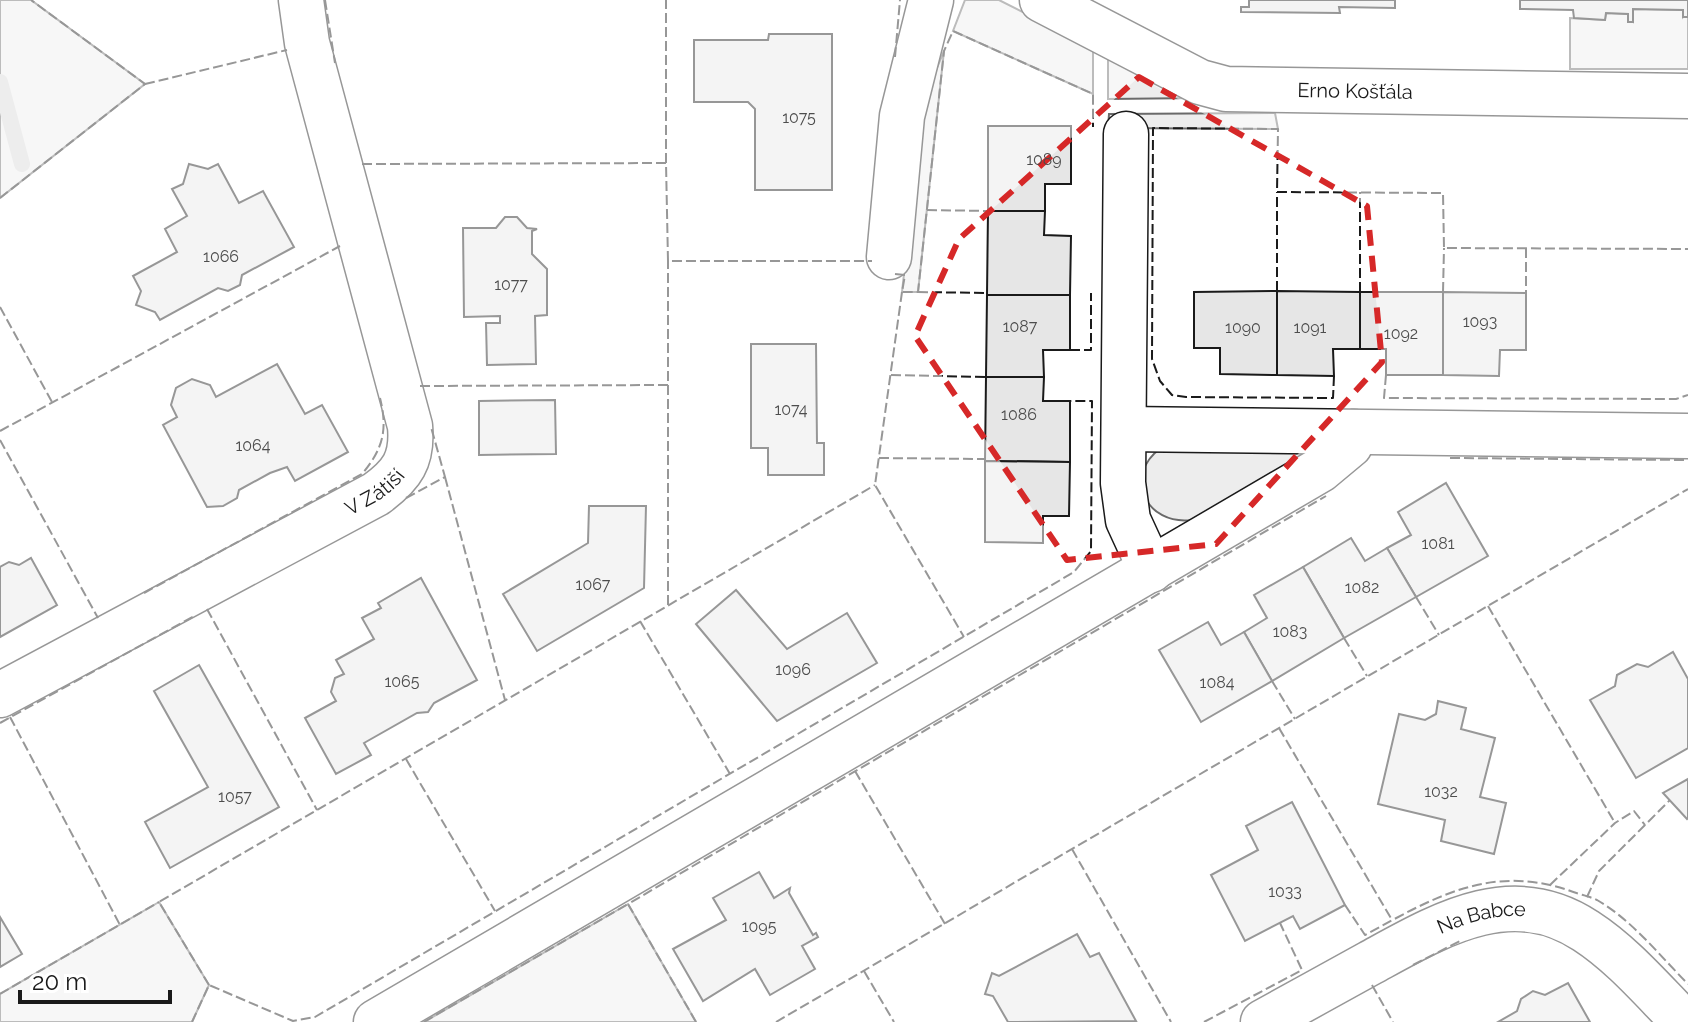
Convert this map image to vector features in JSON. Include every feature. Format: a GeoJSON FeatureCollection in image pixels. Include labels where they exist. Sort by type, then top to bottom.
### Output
{"type":"FeatureCollection","features":[{"type":"Feature","properties":{"kind":"street","name":"V Zátiší"},"geometry":{"type":"LineString","coordinates":[[0,695],[376,494],[398,478],[408,462],[412,446],[410,426],[307,43],[301,0]]}},
{"type":"Feature","properties":{"kind":"street"},"geometry":{"type":"LineString","coordinates":[[889,257],[902,116],[931,0]]}},
{"type":"Feature","properties":{"kind":"street","name":"Erno Košťála"},"geometry":{"type":"LineString","coordinates":[[1042,0],[1200,82],[1226,89],[1688,96]]}},
{"type":"Feature","properties":{"kind":"street"},"geometry":{"type":"LineString","coordinates":[[1126,134],[1126,510],[1135,539],[1151,570]]}},
{"type":"Feature","properties":{"kind":"street"},"geometry":{"type":"LineString","coordinates":[[1124,429],[1688,436]]}},
{"type":"Feature","properties":{"kind":"street"},"geometry":{"type":"LineString","coordinates":[[376,1022],[1338,458],[1350,445],[1354,432]]}},
{"type":"Feature","properties":{"kind":"street","name":"Na Babce"},"geometry":{"type":"LineString","coordinates":[[1263,1022],[1428,932],[1464,916],[1502,909],[1535,910],[1586,930],[1684,1022]]}},
{"type":"Feature","properties":{"kind":"highlighted area"},"geometry":{"type":"Polygon","coordinates":[[[1139,77],[1367,206],[1382,362],[1216,544],[1067,560],[915,336],[959,239],[1139,77]]]}},
{"type":"Feature","properties":{"kind":"shaded area"},"geometry":{"type":"Polygon","coordinates":[[[0,0],[31,0],[145,84],[0,198],[0,0]]]}},
{"type":"Feature","properties":{"kind":"shaded area"},"geometry":{"type":"Polygon","coordinates":[[[965,0],[999,0],[1093,48],[1093,94],[953,31],[965,0]]]}},
{"type":"Feature","properties":{"kind":"shaded area"},"geometry":{"type":"Polygon","coordinates":[[[1633,9],[1683,10],[1683,17],[1688,12],[1688,69],[1570,69],[1570,18],[1605,20],[1606,13],[1628,14],[1633,21],[1633,9]]]}},
{"type":"Feature","properties":{"kind":"shaded area"},"geometry":{"type":"Polygon","coordinates":[[[944,51],[918,292],[902,292],[923,101],[944,51]]]}},
{"type":"Feature","properties":{"kind":"shaded area"},"geometry":{"type":"Polygon","coordinates":[[[1108,54],[1200,98],[1108,99],[1108,54]]]}},
{"type":"Feature","properties":{"kind":"shaded area"},"geometry":{"type":"Polygon","coordinates":[[[1275,113],[1278,129],[1108,128],[1109,114],[1275,113]]]}},
{"type":"Feature","properties":{"kind":"shaded area"},"geometry":{"type":"Polygon","coordinates":[[[1161,448],[1308,453],[1192,520],[1176,520],[1152,507],[1142,485],[1143,472],[1149,459],[1161,448]]]}},
{"type":"Feature","properties":{"kind":"shaded area"},"geometry":{"type":"Polygon","coordinates":[[[159,902],[209,985],[192,1022],[0,1022],[0,994],[159,902]]]}},
{"type":"Feature","properties":{"kind":"shaded area"},"geometry":{"type":"Polygon","coordinates":[[[628,904],[696,1022],[424,1022],[628,904]]]}},
{"type":"Feature","properties":{"kind":"building"},"geometry":{"type":"Polygon","coordinates":[[[1249,0],[1395,0],[1395,8],[1339,7],[1340,13],[1241,12],[1241,7],[1249,7],[1249,0]]]}},
{"type":"Feature","properties":{"kind":"building"},"geometry":{"type":"Polygon","coordinates":[[[1520,0],[1688,0],[1688,17],[1683,17],[1683,10],[1633,9],[1633,22],[1628,22],[1628,14],[1606,13],[1605,20],[1574,18],[1573,10],[1520,9],[1520,0]]]}},
{"type":"Feature","properties":{"kind":"building"},"geometry":{"type":"Polygon","coordinates":[[[769,34],[832,34],[832,190],[755,190],[755,109],[748,102],[694,102],[694,40],[768,40],[769,34]]]}},
{"type":"Feature","properties":{"kind":"building"},"geometry":{"type":"Polygon","coordinates":[[[988,126],[1071,126],[1071,184],[1045,184],[1045,211],[988,211],[988,126]]]}},
{"type":"Feature","properties":{"kind":"building"},"geometry":{"type":"Polygon","coordinates":[[[189,164],[208,169],[218,164],[239,203],[263,191],[294,247],[242,275],[240,285],[228,291],[218,288],[160,320],[155,312],[136,305],[141,291],[133,276],[177,252],[165,229],[187,216],[172,189],[183,184],[189,164]]]}},
{"type":"Feature","properties":{"kind":"building"},"geometry":{"type":"Polygon","coordinates":[[[988,211],[1045,211],[1044,235],[1071,236],[1070,295],[987,295],[988,211]]]}},
{"type":"Feature","properties":{"kind":"building"},"geometry":{"type":"Polygon","coordinates":[[[505,217],[517,217],[527,228],[537,229],[532,231],[532,254],[547,269],[547,315],[535,316],[536,364],[487,365],[486,323],[500,323],[500,316],[464,317],[463,228],[496,228],[505,217]]]}},
{"type":"Feature","properties":{"kind":"building"},"geometry":{"type":"Polygon","coordinates":[[[1277,291],[1360,292],[1360,349],[1333,349],[1334,376],[1277,375],[1277,291]]]}},
{"type":"Feature","properties":{"kind":"building"},"geometry":{"type":"Polygon","coordinates":[[[1277,291],[1277,375],[1220,374],[1220,348],[1194,348],[1194,292],[1277,291]]]}},
{"type":"Feature","properties":{"kind":"building"},"geometry":{"type":"Polygon","coordinates":[[[1360,292],[1443,292],[1443,375],[1386,375],[1386,349],[1360,349],[1360,292]]]}},
{"type":"Feature","properties":{"kind":"building"},"geometry":{"type":"Polygon","coordinates":[[[1443,292],[1526,293],[1526,350],[1500,350],[1499,376],[1443,375],[1443,292]]]}},
{"type":"Feature","properties":{"kind":"building"},"geometry":{"type":"Polygon","coordinates":[[[987,295],[1070,295],[1070,350],[1043,350],[1044,377],[986,377],[987,295]]]}},
{"type":"Feature","properties":{"kind":"building"},"geometry":{"type":"Polygon","coordinates":[[[751,344],[816,344],[817,443],[824,443],[824,475],[768,475],[768,448],[751,448],[751,344]]]}},
{"type":"Feature","properties":{"kind":"building"},"geometry":{"type":"Polygon","coordinates":[[[277,364],[305,414],[322,405],[348,452],[295,481],[287,467],[270,473],[239,490],[237,498],[223,506],[207,507],[163,425],[177,417],[171,405],[176,388],[192,379],[210,385],[216,397],[277,364]]]}},
{"type":"Feature","properties":{"kind":"building"},"geometry":{"type":"Polygon","coordinates":[[[986,377],[1044,377],[1043,401],[1070,401],[1070,462],[985,461],[986,377]]]}},
{"type":"Feature","properties":{"kind":"building"},"geometry":{"type":"Polygon","coordinates":[[[555,400],[556,454],[479,455],[479,401],[555,400]]]}},
{"type":"Feature","properties":{"kind":"building"},"geometry":{"type":"Polygon","coordinates":[[[985,461],[1070,462],[1069,516],[1043,516],[1043,543],[985,542],[985,461]]]}},
{"type":"Feature","properties":{"kind":"building"},"geometry":{"type":"Polygon","coordinates":[[[1446,483],[1488,556],[1416,597],[1387,548],[1411,535],[1398,512],[1446,483]]]}},
{"type":"Feature","properties":{"kind":"building"},"geometry":{"type":"Polygon","coordinates":[[[589,506],[646,506],[644,588],[537,651],[503,594],[588,543],[589,506]]]}},
{"type":"Feature","properties":{"kind":"building"},"geometry":{"type":"Polygon","coordinates":[[[1351,538],[1365,561],[1387,548],[1416,597],[1344,638],[1303,567],[1351,538]]]}},
{"type":"Feature","properties":{"kind":"building"},"geometry":{"type":"Polygon","coordinates":[[[31,558],[57,605],[0,637],[0,567],[9,562],[19,565],[31,558]]]}},
{"type":"Feature","properties":{"kind":"building"},"geometry":{"type":"Polygon","coordinates":[[[1303,567],[1344,638],[1272,681],[1244,632],[1267,618],[1254,595],[1303,567]]]}},
{"type":"Feature","properties":{"kind":"building"},"geometry":{"type":"Polygon","coordinates":[[[421,578],[477,680],[434,703],[428,712],[417,713],[364,743],[371,755],[336,774],[305,718],[336,701],[331,692],[335,678],[344,674],[336,660],[374,639],[362,618],[381,608],[378,603],[421,578]]]}},
{"type":"Feature","properties":{"kind":"building"},"geometry":{"type":"Polygon","coordinates":[[[736,590],[787,649],[847,613],[877,663],[777,721],[696,624],[736,590]]]}},
{"type":"Feature","properties":{"kind":"building"},"geometry":{"type":"Polygon","coordinates":[[[1208,622],[1221,645],[1244,632],[1272,681],[1201,722],[1159,650],[1208,622]]]}},
{"type":"Feature","properties":{"kind":"building"},"geometry":{"type":"Polygon","coordinates":[[[1673,652],[1688,679],[1688,748],[1636,778],[1590,700],[1615,686],[1617,675],[1637,664],[1648,667],[1673,652]]]}},
{"type":"Feature","properties":{"kind":"building"},"geometry":{"type":"Polygon","coordinates":[[[199,665],[279,807],[170,868],[145,822],[208,787],[154,691],[199,665]]]}},
{"type":"Feature","properties":{"kind":"building"},"geometry":{"type":"Polygon","coordinates":[[[1438,701],[1466,708],[1461,729],[1495,738],[1480,797],[1506,803],[1494,854],[1441,841],[1445,820],[1378,804],[1399,714],[1425,720],[1436,714],[1438,701]]]}},
{"type":"Feature","properties":{"kind":"building"},"geometry":{"type":"Polygon","coordinates":[[[1688,779],[1688,818],[1687,819],[1663,793],[1688,779]]]}},
{"type":"Feature","properties":{"kind":"building"},"geometry":{"type":"Polygon","coordinates":[[[1292,802],[1345,905],[1300,929],[1293,916],[1245,941],[1211,875],[1258,850],[1246,826],[1292,802]]]}},
{"type":"Feature","properties":{"kind":"building"},"geometry":{"type":"Polygon","coordinates":[[[759,872],[774,898],[790,888],[789,893],[813,935],[816,933],[818,937],[802,946],[815,969],[770,995],[755,969],[703,1001],[673,949],[726,920],[713,898],[759,872]]]}},
{"type":"Feature","properties":{"kind":"building"},"geometry":{"type":"Polygon","coordinates":[[[0,917],[22,954],[0,967],[0,917]]]}},
{"type":"Feature","properties":{"kind":"building"},"geometry":{"type":"Polygon","coordinates":[[[1077,934],[1090,957],[1099,953],[1136,1021],[1008,1022],[993,996],[985,994],[992,973],[999,976],[1077,934]]]}},
{"type":"Feature","properties":{"kind":"building"},"geometry":{"type":"Polygon","coordinates":[[[1568,983],[1590,1022],[1498,1022],[1517,1011],[1521,999],[1533,991],[1545,995],[1568,983]]]}},
{"type":"Feature","properties":{"kind":"waterway"},"geometry":{"type":"LineString","coordinates":[[0,82],[22,164]]}},
{"type":"Feature","properties":{"kind":"fence"},"geometry":{"type":"LineString","coordinates":[[0,198],[145,84],[31,0]]}},
{"type":"Feature","properties":{"kind":"fence"},"geometry":{"type":"LineString","coordinates":[[325,0],[335,63]]}},
{"type":"Feature","properties":{"kind":"fence"},"geometry":{"type":"LineString","coordinates":[[666,0],[666,163]]}},
{"type":"Feature","properties":{"kind":"fence"},"geometry":{"type":"LineString","coordinates":[[895,57],[900,0]]}},
{"type":"Feature","properties":{"kind":"fence"},"geometry":{"type":"LineString","coordinates":[[895,274],[905,275],[902,292],[918,292],[944,51],[953,31],[1093,94],[1093,127]]}},
{"type":"Feature","properties":{"kind":"fence"},"geometry":{"type":"LineString","coordinates":[[145,84],[287,50]]}},
{"type":"Feature","properties":{"kind":"fence"},"geometry":{"type":"LineString","coordinates":[[1334,376],[1333,398],[1186,397],[1172,395],[1160,381],[1152,359],[1153,128],[1278,129],[1277,192],[1443,193],[1444,248],[1688,249]]}},
{"type":"Feature","properties":{"kind":"fence"},"geometry":{"type":"LineString","coordinates":[[362,164],[666,163],[668,261],[872,261]]}},
{"type":"Feature","properties":{"kind":"fence"},"geometry":{"type":"LineString","coordinates":[[1277,192],[1277,291]]}},
{"type":"Feature","properties":{"kind":"fence"},"geometry":{"type":"LineString","coordinates":[[1360,192],[1360,292]]}},
{"type":"Feature","properties":{"kind":"fence"},"geometry":{"type":"LineString","coordinates":[[927,210],[988,211]]}},
{"type":"Feature","properties":{"kind":"fence"},"geometry":{"type":"LineString","coordinates":[[0,431],[340,246]]}},
{"type":"Feature","properties":{"kind":"fence"},"geometry":{"type":"LineString","coordinates":[[1443,292],[1444,248]]}},
{"type":"Feature","properties":{"kind":"fence"},"geometry":{"type":"LineString","coordinates":[[1526,248],[1526,293]]}},
{"type":"Feature","properties":{"kind":"fence"},"geometry":{"type":"LineString","coordinates":[[668,261],[668,605]]}},
{"type":"Feature","properties":{"kind":"fence"},"geometry":{"type":"LineString","coordinates":[[902,292],[875,485],[964,637]]}},
{"type":"Feature","properties":{"kind":"fence"},"geometry":{"type":"LineString","coordinates":[[918,292],[987,293]]}},
{"type":"Feature","properties":{"kind":"fence"},"geometry":{"type":"LineString","coordinates":[[1070,350],[1091,350],[1091,293]]}},
{"type":"Feature","properties":{"kind":"fence"},"geometry":{"type":"LineString","coordinates":[[0,307],[52,402]]}},
{"type":"Feature","properties":{"kind":"fence"},"geometry":{"type":"LineString","coordinates":[[891,375],[986,377]]}},
{"type":"Feature","properties":{"kind":"fence"},"geometry":{"type":"LineString","coordinates":[[1386,375],[1384,398],[1676,399],[1688,395]]}},
{"type":"Feature","properties":{"kind":"fence"},"geometry":{"type":"LineString","coordinates":[[420,386],[668,385]]}},
{"type":"Feature","properties":{"kind":"fence"},"geometry":{"type":"LineString","coordinates":[[144,593],[362,474],[382,439],[384,420],[380,398]]}},
{"type":"Feature","properties":{"kind":"fence"},"geometry":{"type":"LineString","coordinates":[[192,1022],[209,985],[293,1021],[315,1017],[1074,572],[1091,551],[1092,401],[1070,401]]}},
{"type":"Feature","properties":{"kind":"fence"},"geometry":{"type":"LineString","coordinates":[[406,498],[445,477],[431,427]]}},
{"type":"Feature","properties":{"kind":"fence"},"geometry":{"type":"LineString","coordinates":[[0,440],[98,618]]}},
{"type":"Feature","properties":{"kind":"fence"},"geometry":{"type":"LineString","coordinates":[[879,458],[986,459]]}},
{"type":"Feature","properties":{"kind":"fence"},"geometry":{"type":"LineString","coordinates":[[1450,458],[1688,460]]}},
{"type":"Feature","properties":{"kind":"fence"},"geometry":{"type":"LineString","coordinates":[[445,477],[505,700]]}},
{"type":"Feature","properties":{"kind":"fence"},"geometry":{"type":"LineString","coordinates":[[209,985],[159,902],[875,485]]}},
{"type":"Feature","properties":{"kind":"fence"},"geometry":{"type":"LineString","coordinates":[[776,1022],[1688,489]]}},
{"type":"Feature","properties":{"kind":"fence"},"geometry":{"type":"LineString","coordinates":[[696,1022],[628,904],[1326,496]]}},
{"type":"Feature","properties":{"kind":"fence"},"geometry":{"type":"LineString","coordinates":[[1416,597],[1439,635]]}},
{"type":"Feature","properties":{"kind":"fence"},"geometry":{"type":"LineString","coordinates":[[1488,606],[1615,823]]}},
{"type":"Feature","properties":{"kind":"fence"},"geometry":{"type":"LineString","coordinates":[[207,609],[317,810]]}},
{"type":"Feature","properties":{"kind":"fence"},"geometry":{"type":"LineString","coordinates":[[0,723],[196,615]]}},
{"type":"Feature","properties":{"kind":"fence"},"geometry":{"type":"LineString","coordinates":[[640,621],[730,774]]}},
{"type":"Feature","properties":{"kind":"fence"},"geometry":{"type":"LineString","coordinates":[[1344,638],[1367,676]]}},
{"type":"Feature","properties":{"kind":"fence"},"geometry":{"type":"LineString","coordinates":[[1272,681],[1295,719]]}},
{"type":"Feature","properties":{"kind":"fence"},"geometry":{"type":"LineString","coordinates":[[10,717],[120,925]]}},
{"type":"Feature","properties":{"kind":"fence"},"geometry":{"type":"LineString","coordinates":[[1279,728],[1392,920]]}},
{"type":"Feature","properties":{"kind":"fence"},"geometry":{"type":"LineString","coordinates":[[406,759],[495,911]]}},
{"type":"Feature","properties":{"kind":"fence"},"geometry":{"type":"LineString","coordinates":[[855,771],[945,924]]}},
{"type":"Feature","properties":{"kind":"fence"},"geometry":{"type":"LineString","coordinates":[[1587,897],[1599,871],[1670,800]]}},
{"type":"Feature","properties":{"kind":"fence"},"geometry":{"type":"LineString","coordinates":[[1550,885],[1615,823],[1634,811],[1645,825]]}},
{"type":"Feature","properties":{"kind":"fence"},"geometry":{"type":"LineString","coordinates":[[1072,849],[1171,1022]]}},
{"type":"Feature","properties":{"kind":"fence"},"geometry":{"type":"LineString","coordinates":[[1345,905],[1365,935],[1414,909],[1462,889],[1487,883],[1539,883],[1590,897],[1610,908],[1634,928],[1688,984]]}},
{"type":"Feature","properties":{"kind":"fence"},"geometry":{"type":"LineString","coordinates":[[0,994],[159,902]]}},
{"type":"Feature","properties":{"kind":"fence"},"geometry":{"type":"LineString","coordinates":[[424,1022],[628,904]]}},
{"type":"Feature","properties":{"kind":"fence"},"geometry":{"type":"LineString","coordinates":[[1204,1022],[1302,970],[1280,923]]}},
{"type":"Feature","properties":{"kind":"fence"},"geometry":{"type":"LineString","coordinates":[[1413,965],[1460,941]]}},
{"type":"Feature","properties":{"kind":"fence"},"geometry":{"type":"LineString","coordinates":[[864,971],[894,1022]]}},
{"type":"Feature","properties":{"kind":"fence"},"geometry":{"type":"LineString","coordinates":[[1372,985],[1393,1022]]}}]}
